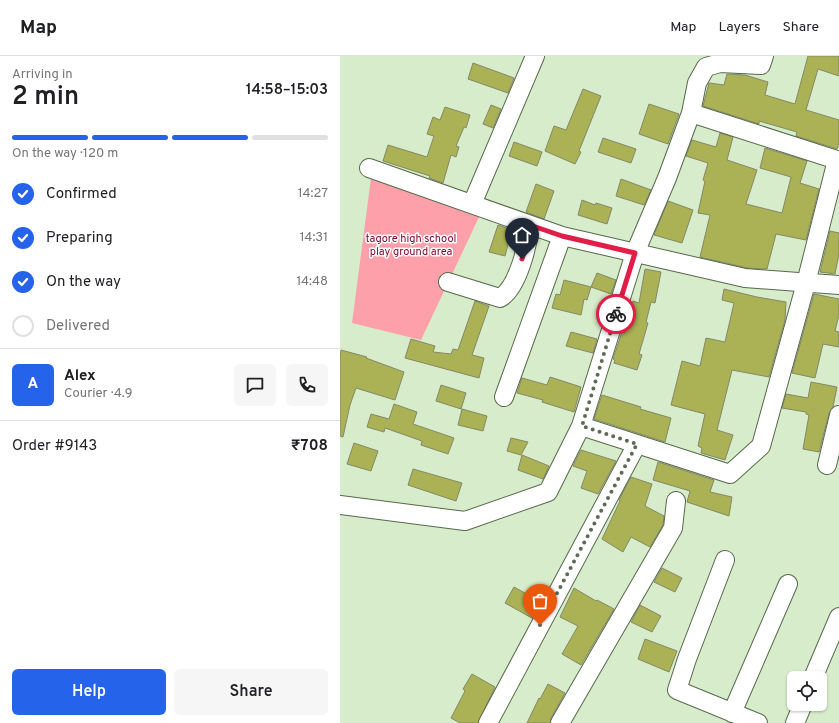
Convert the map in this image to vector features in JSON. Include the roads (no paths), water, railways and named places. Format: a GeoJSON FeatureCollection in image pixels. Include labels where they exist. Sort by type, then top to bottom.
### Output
{"type":"FeatureCollection","features":[{"type":"Feature","properties":{"kind":"street"},"geometry":{"type":"LineString","coordinates":[[472,204],[535,56]]}},
{"type":"Feature","properties":{"kind":"street"},"geometry":{"type":"LineString","coordinates":[[340,505],[465,521],[548,492],[582,426],[635,253],[667,178],[691,113],[696,83],[706,67],[720,63],[761,65],[764,56]]}},
{"type":"Feature","properties":{"kind":"street"},"geometry":{"type":"LineString","coordinates":[[582,426],[730,474],[761,446],[806,283],[837,160],[691,113]]}},
{"type":"Feature","properties":{"kind":"street"},"geometry":{"type":"LineString","coordinates":[[369,168],[562,236],[745,278],[839,285]]}},
{"type":"Feature","properties":{"kind":"street"},"geometry":{"type":"LineString","coordinates":[[448,282],[500,298],[506,294],[513,282],[522,259],[528,241],[530,225]]}},
{"type":"Feature","properties":{"kind":"street"},"geometry":{"type":"LineString","coordinates":[[504,397],[562,236]]}},
{"type":"Feature","properties":{"kind":"street"},"geometry":{"type":"LineString","coordinates":[[827,466],[839,415]]}},
{"type":"Feature","properties":{"kind":"street"},"geometry":{"type":"LineString","coordinates":[[488,723],[637,444]]}},
{"type":"Feature","properties":{"kind":"street"},"geometry":{"type":"LineString","coordinates":[[560,723],[673,528],[676,501]]}},
{"type":"Feature","properties":{"kind":"street"},"geometry":{"type":"LineString","coordinates":[[725,560],[687,659],[677,690],[758,723]]}},
{"type":"Feature","properties":{"kind":"street"},"geometry":{"type":"LineString","coordinates":[[732,713],[788,584]]}},
{"type":"Feature","properties":{"kind":"street"},"geometry":{"type":"LineString","coordinates":[[816,671],[839,617]]}},
{"type":"Feature","properties":{"kind":"street"},"geometry":{"type":"LineString","coordinates":[[795,723],[800,711]]}},
{"type":"Feature","properties":{"kind":"park label","name":"tagore high school play ground area"},"geometry":{"type":"Point","coordinates":[411,244]}}]}
